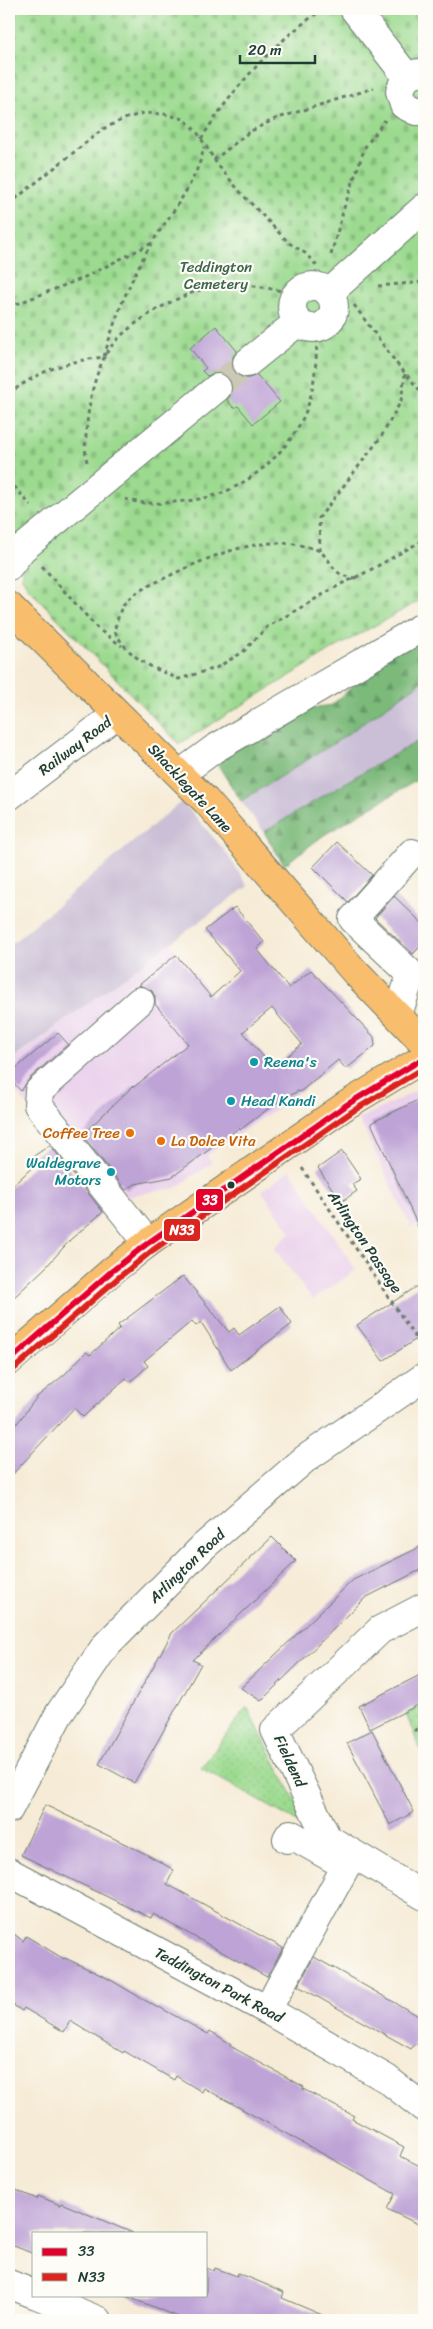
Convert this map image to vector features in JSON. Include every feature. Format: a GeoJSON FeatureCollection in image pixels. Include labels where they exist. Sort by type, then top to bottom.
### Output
{"type":"FeatureCollection","features":[{"type":"Feature","properties":{"kind":"main road","name":"Shacklegate Lane"},"geometry":{"type":"LineString","coordinates":[[9,606],[206,801],[256,861],[355,972],[424,1043]]}},
{"type":"Feature","properties":{"kind":"main road"},"geometry":{"type":"LineString","coordinates":[[9,1361],[148,1242],[348,1104],[424,1058]]}},
{"type":"Feature","properties":{"kind":"street"},"geometry":{"type":"LineString","coordinates":[[354,9],[412,89]]}},
{"type":"Feature","properties":{"kind":"street"},"geometry":{"type":"LineString","coordinates":[[247,363],[298,322],[311,328],[327,322],[333,312],[331,286],[424,208]]}},
{"type":"Feature","properties":{"kind":"street"},"geometry":{"type":"LineString","coordinates":[[9,566],[27,545],[217,388]]}},
{"type":"Feature","properties":{"kind":"street"},"geometry":{"type":"LineString","coordinates":[[180,774],[214,749],[424,626]]}},
{"type":"Feature","properties":{"kind":"street","name":"Railway Road"},"geometry":{"type":"LineString","coordinates":[[9,796],[117,714]]}},
{"type":"Feature","properties":{"kind":"street"},"geometry":{"type":"LineString","coordinates":[[398,1015],[411,974],[353,919],[412,853]]}},
{"type":"Feature","properties":{"kind":"street"},"geometry":{"type":"LineString","coordinates":[[140,1001],[39,1091],[38,1105],[148,1242]]}},
{"type":"Feature","properties":{"kind":"street","name":"Arlington Road"},"geometry":{"type":"LineString","coordinates":[[9,1809],[59,1714],[106,1645],[204,1546],[305,1459],[424,1377]]}},
{"type":"Feature","properties":{"kind":"street","name":"Fieldend"},"geometry":{"type":"LineString","coordinates":[[424,1607],[380,1630],[275,1730],[327,1838],[424,1896]]}},
{"type":"Feature","properties":{"kind":"street"},"geometry":{"type":"LineString","coordinates":[[287,1839],[290,1834],[386,1889]]}},
{"type":"Feature","properties":{"kind":"street"},"geometry":{"type":"LineString","coordinates":[[267,2010],[346,1866]]}},
{"type":"Feature","properties":{"kind":"street","name":"Teddington Park Road"},"geometry":{"type":"LineString","coordinates":[[9,1872],[267,2010],[387,2079],[424,2108]]}},
{"type":"Feature","properties":{"kind":"street"},"geometry":{"type":"LineString","coordinates":[[9,2284],[32,2294]]}},
{"type":"Feature","properties":{"kind":"street"},"geometry":{"type":"LineString","coordinates":[[37,2296],[97,2320]]}},
{"type":"Feature","properties":{"kind":"path"},"geometry":{"type":"LineString","coordinates":[[201,140],[221,108],[247,76],[285,37],[323,9]]}},
{"type":"Feature","properties":{"kind":"path"},"geometry":{"type":"LineString","coordinates":[[214,160],[250,132],[275,119],[387,84],[412,89],[365,147],[342,216],[331,258],[331,286]]}},
{"type":"Feature","properties":{"kind":"path"},"geometry":{"type":"LineString","coordinates":[[9,204],[96,135],[124,119],[144,113],[164,114],[184,119],[197,132],[214,160],[267,221],[289,243],[305,253],[331,286],[350,299],[405,373],[424,395]]}},
{"type":"Feature","properties":{"kind":"path"},"geometry":{"type":"LineString","coordinates":[[9,394],[26,380],[51,367],[82,359],[104,357],[112,325],[125,293],[152,243],[189,186],[205,147]]}},
{"type":"Feature","properties":{"kind":"path"},"geometry":{"type":"LineString","coordinates":[[9,307],[84,278],[152,243]]}},
{"type":"Feature","properties":{"kind":"path"},"geometry":{"type":"LineString","coordinates":[[320,551],[319,518],[382,437],[401,401],[405,373]]}},
{"type":"Feature","properties":{"kind":"path"},"geometry":{"type":"LineString","coordinates":[[9,480],[50,526]]}},
{"type":"Feature","properties":{"kind":"path"},"geometry":{"type":"LineString","coordinates":[[27,545],[49,576],[98,629],[150,667],[180,680],[216,668],[243,652],[267,626],[343,583],[373,570],[424,540]]}},
{"type":"Feature","properties":{"kind":"path"},"geometry":{"type":"LineString","coordinates":[[123,647],[114,630],[124,604],[146,587],[190,565],[221,554],[267,544],[302,545],[320,551],[335,571],[344,577],[356,578]]}},
{"type":"Feature","properties":{"kind":"path","name":"Arlington Passage"},"geometry":{"type":"LineString","coordinates":[[288,1146],[424,1350]]}},
{"type":"Feature","properties":{"kind":"path"},"geometry":{"type":"LineString","coordinates":[[424,1724],[415,1730],[424,1740]]}},
{"type":"Feature","properties":{"kind":"shaded area"},"geometry":{"type":"Polygon","coordinates":[[[424,680],[424,738],[351,779],[264,832],[241,801],[339,740],[424,680]]]}},
{"type":"Feature","properties":{"kind":"shaded area"},"geometry":{"type":"Polygon","coordinates":[[[182,801],[225,851],[248,886],[9,1062],[9,946],[182,801]]]}},
{"type":"Feature","properties":{"kind":"shaded area"},"geometry":{"type":"Polygon","coordinates":[[[170,944],[297,1095],[207,1155],[212,1163],[175,1188],[137,1194],[112,1204],[9,1083],[9,1063],[170,944]]]}},
{"type":"Feature","properties":{"kind":"shaded area"},"geometry":{"type":"Polygon","coordinates":[[[424,1087],[424,1220],[411,1227],[359,1119],[424,1087]]]}},
{"type":"Feature","properties":{"kind":"shaded area"},"geometry":{"type":"Polygon","coordinates":[[[290,1170],[356,1270],[313,1300],[274,1248],[291,1232],[262,1191],[290,1170]]]}},
{"type":"Feature","properties":{"kind":"green space","name":"Teddington Cemetery"},"geometry":{"type":"Polygon","coordinates":[[[9,9],[424,9],[424,598],[335,648],[179,744],[29,589],[22,578],[22,566],[9,546],[9,9]]]}},
{"type":"Feature","properties":{"kind":"green space"},"geometry":{"type":"Polygon","coordinates":[[[424,621],[424,680],[339,740],[241,801],[216,762],[291,711],[332,705],[424,621]]]}},
{"type":"Feature","properties":{"kind":"green space"},"geometry":{"type":"Polygon","coordinates":[[[424,738],[424,776],[324,835],[284,865],[264,832],[351,779],[424,738]]]}},
{"type":"Feature","properties":{"kind":"green space"},"geometry":{"type":"Polygon","coordinates":[[[424,1705],[424,1759],[406,1714],[424,1705]]]}},
{"type":"Feature","properties":{"kind":"green space"},"geometry":{"type":"Polygon","coordinates":[[[247,1707],[310,1829],[201,1768],[247,1707]]]}},
{"type":"Feature","properties":{"kind":"building"},"geometry":{"type":"Polygon","coordinates":[[[216,326],[237,351],[233,357],[232,365],[235,373],[242,378],[257,375],[280,402],[253,424],[238,406],[234,408],[227,400],[232,393],[229,378],[222,373],[207,376],[202,371],[206,368],[190,348],[216,326]]]}},
{"type":"Feature","properties":{"kind":"building"},"geometry":{"type":"Polygon","coordinates":[[[337,842],[372,875],[348,902],[313,867],[337,842]]]}},
{"type":"Feature","properties":{"kind":"building"},"geometry":{"type":"Polygon","coordinates":[[[394,896],[424,925],[424,943],[413,954],[375,918],[394,896]]]}},
{"type":"Feature","properties":{"kind":"building"},"geometry":{"type":"Polygon","coordinates":[[[235,907],[264,942],[257,949],[289,988],[311,970],[374,1037],[375,1046],[346,1069],[338,1060],[300,1092],[298,1091],[272,1106],[172,1177],[135,1184],[126,1190],[82,1135],[133,1086],[188,1044],[155,1004],[155,997],[152,991],[139,985],[176,955],[211,997],[240,971],[205,930],[235,907]],[[272,1008],[243,1032],[273,1068],[302,1044],[272,1008]]]}},
{"type":"Feature","properties":{"kind":"building"},"geometry":{"type":"Polygon","coordinates":[[[58,1033],[68,1044],[29,1079],[21,1091],[9,1078],[9,1074],[58,1033]]]}},
{"type":"Feature","properties":{"kind":"building"},"geometry":{"type":"Polygon","coordinates":[[[424,1097],[424,1239],[371,1123],[424,1097]]]}},
{"type":"Feature","properties":{"kind":"building"},"geometry":{"type":"Polygon","coordinates":[[[50,1145],[103,1212],[71,1239],[46,1267],[9,1302],[9,1189],[38,1162],[34,1156],[50,1145]]]}},
{"type":"Feature","properties":{"kind":"building"},"geometry":{"type":"Polygon","coordinates":[[[342,1151],[361,1179],[352,1184],[357,1191],[341,1202],[318,1168],[342,1151]]]}},
{"type":"Feature","properties":{"kind":"building"},"geometry":{"type":"Polygon","coordinates":[[[183,1276],[229,1332],[234,1328],[239,1335],[280,1306],[292,1324],[231,1370],[201,1322],[196,1326],[192,1321],[144,1361],[148,1366],[130,1382],[126,1378],[83,1417],[74,1408],[9,1478],[9,1434],[37,1397],[65,1374],[86,1352],[90,1355],[120,1328],[118,1325],[183,1276]]]}},
{"type":"Feature","properties":{"kind":"building"},"geometry":{"type":"Polygon","coordinates":[[[424,1282],[424,1334],[383,1361],[357,1325],[424,1282]]]}},
{"type":"Feature","properties":{"kind":"building"},"geometry":{"type":"Polygon","coordinates":[[[272,1537],[296,1561],[193,1660],[201,1664],[134,1783],[99,1764],[172,1633],[272,1537]]]}},
{"type":"Feature","properties":{"kind":"building"},"geometry":{"type":"Polygon","coordinates":[[[424,1545],[424,1568],[365,1598],[261,1701],[241,1688],[353,1580],[424,1545]]]}},
{"type":"Feature","properties":{"kind":"building"},"geometry":{"type":"Polygon","coordinates":[[[424,1673],[424,1702],[370,1729],[359,1706],[424,1673]]]}},
{"type":"Feature","properties":{"kind":"building"},"geometry":{"type":"Polygon","coordinates":[[[372,1730],[414,1812],[390,1825],[347,1743],[372,1730]]]}},
{"type":"Feature","properties":{"kind":"building"},"geometry":{"type":"Polygon","coordinates":[[[45,1805],[146,1854],[174,1870],[167,1884],[283,1948],[267,1977],[153,1914],[151,1918],[21,1855],[45,1805]]]}},
{"type":"Feature","properties":{"kind":"building"},"geometry":{"type":"Polygon","coordinates":[[[9,1930],[23,1941],[26,1936],[64,1959],[109,1979],[158,2008],[208,2034],[210,2031],[231,2044],[230,2046],[304,2087],[303,2089],[354,2116],[352,2119],[404,2147],[400,2156],[424,2168],[424,2227],[387,2209],[395,2194],[204,2088],[202,2092],[176,2076],[174,2080],[124,2051],[123,2053],[70,2021],[64,2032],[24,2008],[22,2011],[9,2002],[9,1930]]]}},
{"type":"Feature","properties":{"kind":"building"},"geometry":{"type":"Polygon","coordinates":[[[314,1957],[424,2019],[424,2050],[415,2043],[411,2049],[298,1986],[314,1957]]]}},
{"type":"Feature","properties":{"kind":"building"},"geometry":{"type":"Polygon","coordinates":[[[9,2187],[37,2199],[38,2196],[60,2205],[61,2203],[131,2232],[32,2232],[32,2253],[9,2244],[9,2187]]]}},
{"type":"Feature","properties":{"kind":"building"},"geometry":{"type":"Polygon","coordinates":[[[215,2268],[237,2276],[238,2273],[284,2292],[282,2298],[334,2320],[186,2320],[126,2296],[208,2296],[208,2269],[214,2271],[215,2268]]]}},
{"type":"Feature","properties":{"kind":"tunnel"},"geometry":{"type":"LineString","coordinates":[[217,388],[247,363]]}},
{"type":"Feature","properties":{"kind":"transit line","name":"33"},"geometry":{"type":"LineString","coordinates":[[9,1361],[112,1271],[148,1243],[348,1104],[424,1058]]}},
{"type":"Feature","properties":{"kind":"transit line","name":"N33"},"geometry":{"type":"LineString","coordinates":[[15,1368],[153,1250],[353,1111],[424,1068]]}},
{"type":"Feature","properties":{"kind":"place","name":"Reena's"},"geometry":{"type":"Point","coordinates":[254,1062]}},
{"type":"Feature","properties":{"kind":"place","name":"Head Kandi"},"geometry":{"type":"Point","coordinates":[231,1101]}},
{"type":"Feature","properties":{"kind":"place","name":"Coffee Tree"},"geometry":{"type":"Point","coordinates":[130,1133]}},
{"type":"Feature","properties":{"kind":"place","name":"La Dolce Vita"},"geometry":{"type":"Point","coordinates":[161,1141]}},
{"type":"Feature","properties":{"kind":"place","name":"Waldegrave Motors"},"geometry":{"type":"Point","coordinates":[111,1172]}}]}
